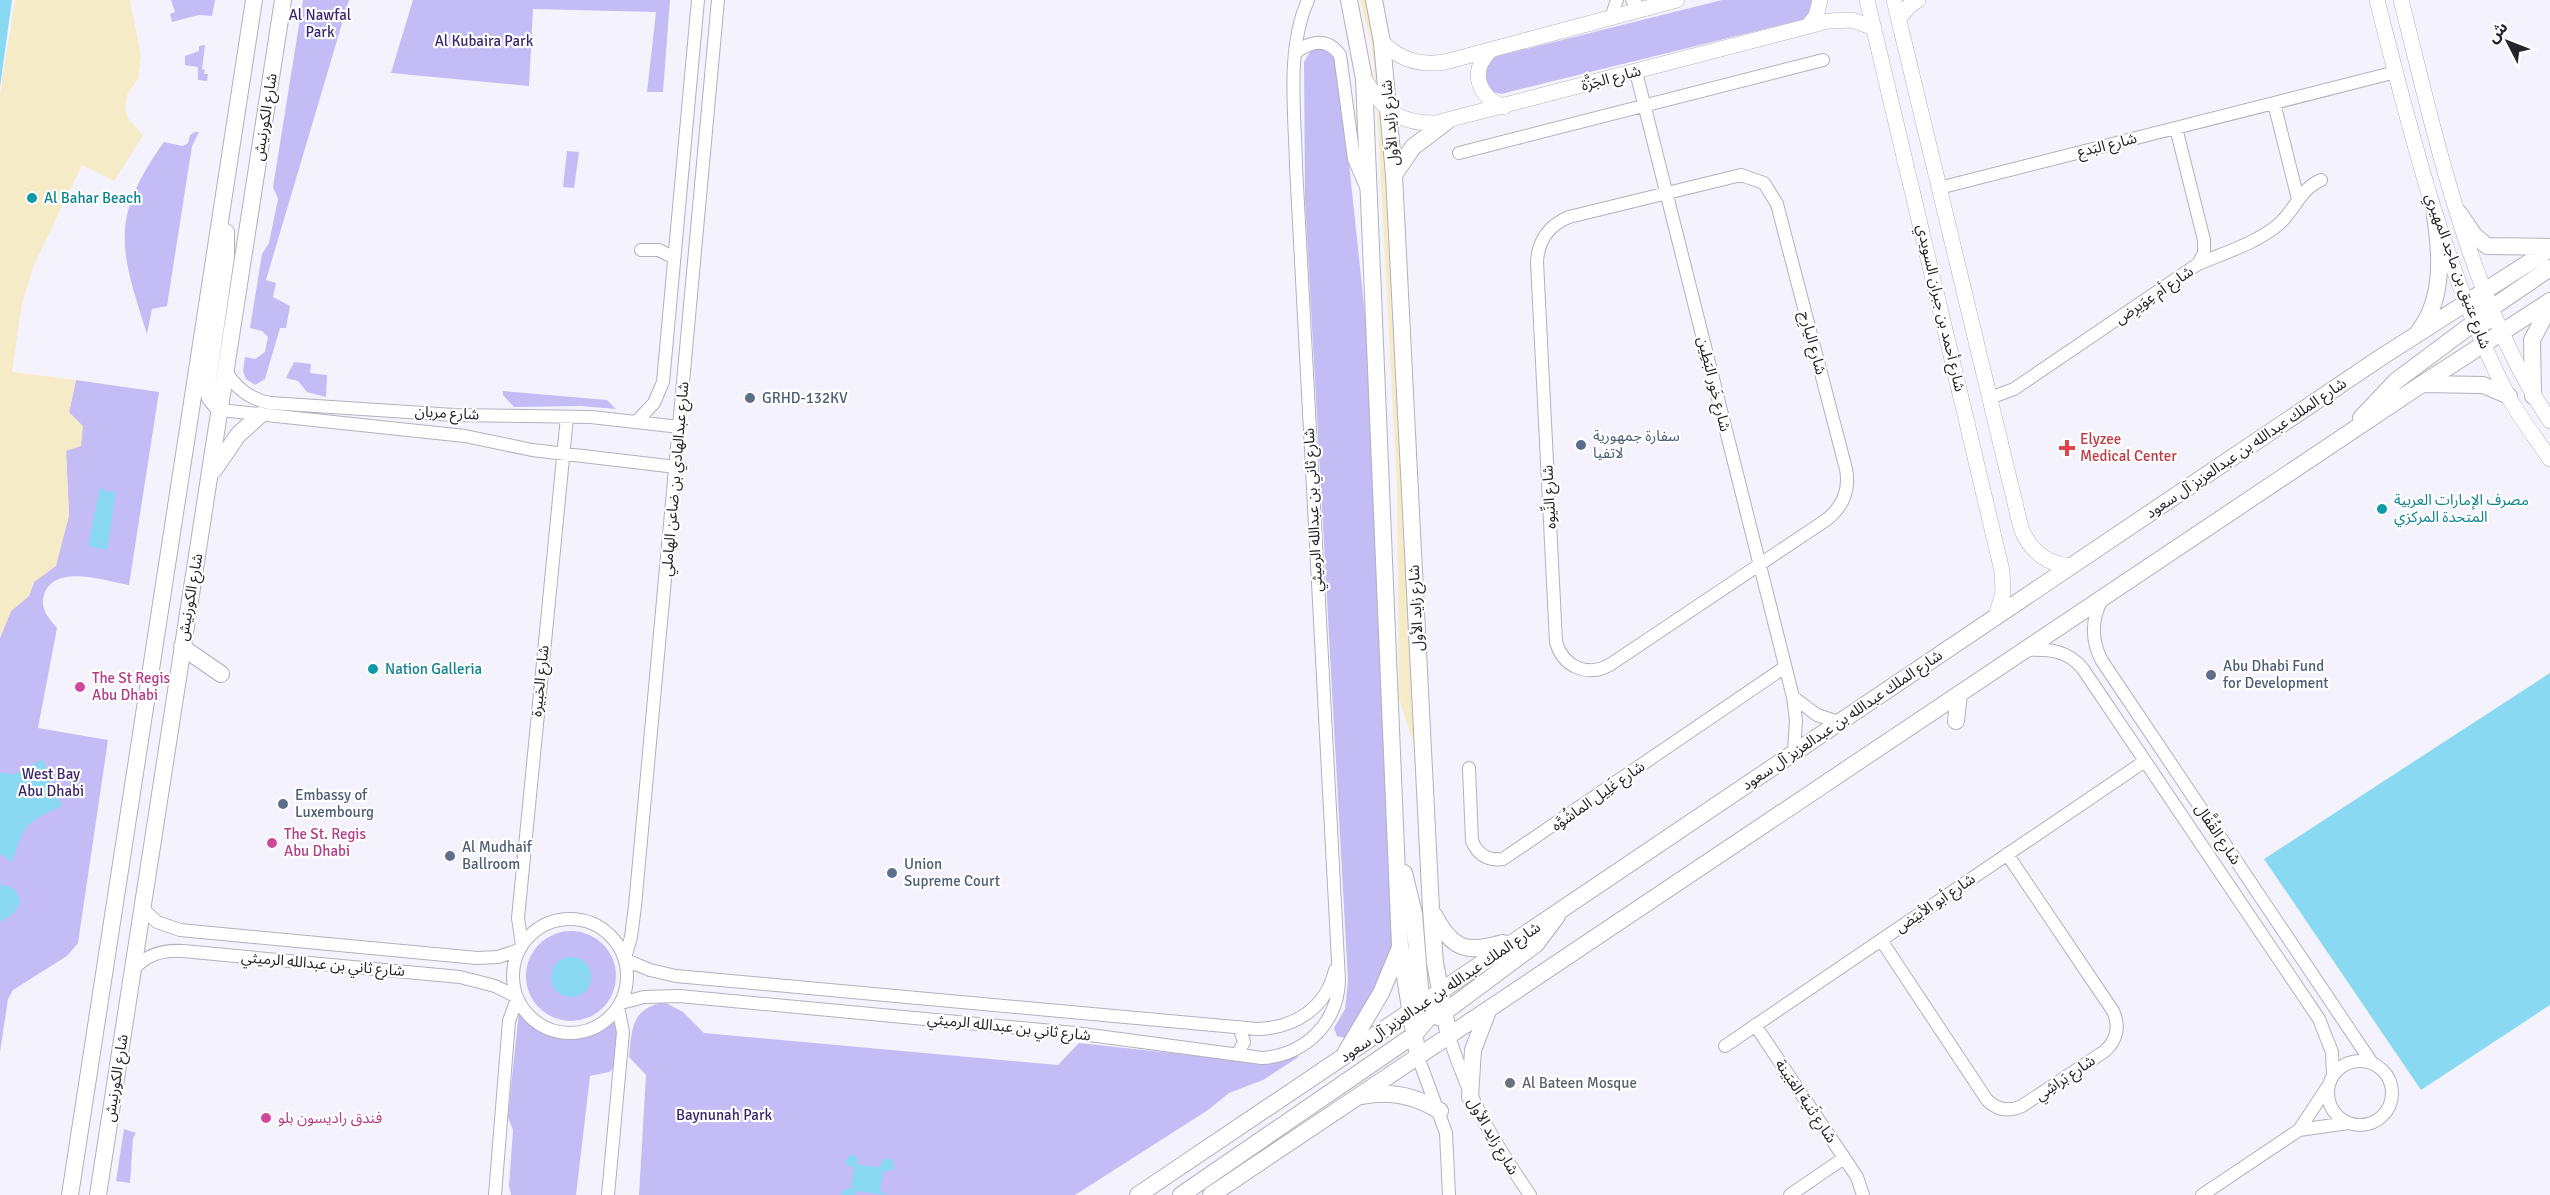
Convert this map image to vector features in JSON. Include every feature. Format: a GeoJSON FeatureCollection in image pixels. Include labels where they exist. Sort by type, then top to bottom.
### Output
{"type":"FeatureCollection","features":[{"type":"Feature","properties":{"kind":"main road","name":"شارع الكورنيش"},"geometry":{"type":"LineString","coordinates":[[70,1195],[254,0]]}},
{"type":"Feature","properties":{"kind":"main road","name":"شارع الكورنيش"},"geometry":{"type":"LineString","coordinates":[[98,1195],[283,0]]}},
{"type":"Feature","properties":{"kind":"main road","name":"شارع زايد الأول"},"geometry":{"type":"LineString","coordinates":[[1349,0],[1364,79],[1400,946],[1415,1007],[1423,1029],[1418,1057]]}},
{"type":"Feature","properties":{"kind":"main road","name":"شارع زايد الأول"},"geometry":{"type":"LineString","coordinates":[[1374,0],[1382,42],[1390,112],[1431,909],[1440,991],[1449,1037]]}},
{"type":"Feature","properties":{"kind":"main road"},"geometry":{"type":"LineString","coordinates":[[1394,176],[1413,147],[1446,122]]}},
{"type":"Feature","properties":{"kind":"main road"},"geometry":{"type":"LineString","coordinates":[[2459,213],[2474,235],[2487,246],[2550,248]]}},
{"type":"Feature","properties":{"kind":"main road"},"geometry":{"type":"LineString","coordinates":[[220,410],[210,398],[207,386],[226,257],[227,237],[221,214]]}},
{"type":"Feature","properties":{"kind":"main road"},"geometry":{"type":"LineString","coordinates":[[2412,338],[2429,315],[2436,295],[2440,252],[2435,216]]}},
{"type":"Feature","properties":{"kind":"main road","name":"شارع الملك عبدالله بن عبدالعزيز آل سعود"},"geometry":{"type":"LineString","coordinates":[[1138,1195],[1996,616],[2550,248]]}},
{"type":"Feature","properties":{"kind":"main road"},"geometry":{"type":"LineString","coordinates":[[2484,343],[2485,324],[2493,307],[2550,268]]}},
{"type":"Feature","properties":{"kind":"main road"},"geometry":{"type":"LineString","coordinates":[[2352,431],[2372,405],[2396,381],[2475,322],[2483,307],[2486,290]]}},
{"type":"Feature","properties":{"kind":"main road"},"geometry":{"type":"LineString","coordinates":[[1211,1195],[2104,596],[2550,301]]}},
{"type":"Feature","properties":{"kind":"main road"},"geometry":{"type":"LineString","coordinates":[[2533,396],[2532,340],[2550,306]]}},
{"type":"Feature","properties":{"kind":"main road"},"geometry":{"type":"LineString","coordinates":[[2422,384],[2483,385],[2509,396]]}},
{"type":"Feature","properties":{"kind":"main road"},"geometry":{"type":"LineString","coordinates":[[211,476],[234,440],[260,415]]}},
{"type":"Feature","properties":{"kind":"main road"},"geometry":{"type":"LineString","coordinates":[[182,647],[221,674]]}},
{"type":"Feature","properties":{"kind":"main road"},"geometry":{"type":"LineString","coordinates":[[1956,721],[1959,694]]}},
{"type":"Feature","properties":{"kind":"main road"},"geometry":{"type":"LineString","coordinates":[[1398,861],[1413,903],[1415,1007]]}},
{"type":"Feature","properties":{"kind":"main road"},"geometry":{"type":"LineString","coordinates":[[1431,909],[1447,936],[1466,948],[1481,949],[1519,938]]}},
{"type":"Feature","properties":{"kind":"main road"},"geometry":{"type":"LineString","coordinates":[[1181,1195],[1423,1029],[1536,944],[1550,928],[1561,910]]}},
{"type":"Feature","properties":{"kind":"main road"},"geometry":{"type":"LineString","coordinates":[[1341,1059],[1381,993],[1400,946]]}},
{"type":"Feature","properties":{"kind":"main road"},"geometry":{"type":"LineString","coordinates":[[1423,1029],[1440,991]]}},
{"type":"Feature","properties":{"kind":"main road"},"geometry":{"type":"LineString","coordinates":[[1470,1097],[1475,1042],[1490,1008]]}},
{"type":"Feature","properties":{"kind":"main road"},"geometry":{"type":"LineString","coordinates":[[1423,1029],[1449,1037]]}},
{"type":"Feature","properties":{"kind":"main road"},"geometry":{"type":"LineString","coordinates":[[1356,1097],[1397,1095],[1421,1101],[1440,1111]]}},
{"type":"Feature","properties":{"kind":"street","name":"شارع عبدالهادي بن ضاعن الهاملي"},"geometry":{"type":"LineString","coordinates":[[637,421],[654,403],[663,382],[698,0]]}},
{"type":"Feature","properties":{"kind":"street","name":"شارع عبدالهادي بن ضاعن الهاملي"},"geometry":{"type":"LineString","coordinates":[[625,959],[633,926],[718,0]]}},
{"type":"Feature","properties":{"kind":"street","name":"شارع ثاني بن عبدالله الرميثي"},"geometry":{"type":"LineString","coordinates":[[620,1005],[644,998],[679,996],[1075,1033],[1262,1058],[1281,1055],[1298,1048],[1315,1036],[1327,1021],[1336,999],[1339,980],[1336,966],[1296,166],[1295,53],[1301,17],[1308,0]]}},
{"type":"Feature","properties":{"kind":"street"},"geometry":{"type":"LineString","coordinates":[[1611,18],[1617,0]]}},
{"type":"Feature","properties":{"kind":"street"},"geometry":{"type":"LineString","coordinates":[[1382,42],[1404,58],[1423,63],[1445,62],[1611,18],[1636,5],[1677,0]]}},
{"type":"Feature","properties":{"kind":"street"},"geometry":{"type":"LineString","coordinates":[[1808,26],[1816,16],[1820,0]]}},
{"type":"Feature","properties":{"kind":"street","name":"شارع أحمد بن جبران السويدي"},"geometry":{"type":"LineString","coordinates":[[1868,0],[2002,571],[2003,593],[1996,616]]}},
{"type":"Feature","properties":{"kind":"street","name":"شارع أحمد بن جبران السويدي"},"geometry":{"type":"LineString","coordinates":[[1894,0],[2023,535],[2034,551],[2046,560],[2071,566]]}},
{"type":"Feature","properties":{"kind":"street"},"geometry":{"type":"LineString","coordinates":[[1899,19],[1909,6],[1918,0]]}},
{"type":"Feature","properties":{"kind":"street","name":"شارع عتيق بن ماجد المهيري"},"geometry":{"type":"LineString","coordinates":[[2377,0],[2435,216],[2467,302],[2509,396],[2550,459]]}},
{"type":"Feature","properties":{"kind":"street","name":"شارع عتيق بن ماجد المهيري"},"geometry":{"type":"LineString","coordinates":[[2401,0],[2444,167],[2486,290],[2533,396],[2550,421]]}},
{"type":"Feature","properties":{"kind":"street","name":"شارع الجَزَّة"},"geometry":{"type":"LineString","coordinates":[[1390,112],[1417,122],[1446,122],[1808,26],[1844,19],[1874,28]]}},
{"type":"Feature","properties":{"kind":"street"},"geometry":{"type":"LineString","coordinates":[[1295,53],[1306,45],[1317,42],[1328,44],[1340,55],[1354,159],[1368,191]]}},
{"type":"Feature","properties":{"kind":"street"},"geometry":{"type":"LineString","coordinates":[[1491,50],[1479,66],[1479,85],[1486,97],[1504,107]]}},
{"type":"Feature","properties":{"kind":"street"},"geometry":{"type":"LineString","coordinates":[[1460,153],[1823,60]]}},
{"type":"Feature","properties":{"kind":"street","name":"شارع خَور البَطِين"},"geometry":{"type":"LineString","coordinates":[[1636,72],[1793,697],[1796,720],[1794,752]]}},
{"type":"Feature","properties":{"kind":"street","name":"شارع البَدع"},"geometry":{"type":"LineString","coordinates":[[1939,188],[2396,72]]}},
{"type":"Feature","properties":{"kind":"street"},"geometry":{"type":"LineString","coordinates":[[1364,79],[1390,112]]}},
{"type":"Feature","properties":{"kind":"street"},"geometry":{"type":"LineString","coordinates":[[2274,103],[2298,199]]}},
{"type":"Feature","properties":{"kind":"street","name":"شارع أم عِوَيرِض"},"geometry":{"type":"LineString","coordinates":[[1990,398],[2014,389],[2198,264],[2204,253],[2204,240],[2176,128]]}},
{"type":"Feature","properties":{"kind":"street","name":"شارع اليارِح"},"geometry":{"type":"LineString","coordinates":[[1667,195],[1741,175],[1757,179],[1769,189],[1777,204],[1846,469],[1846,491],[1837,510],[1760,566]]}},
{"type":"Feature","properties":{"kind":"street"},"geometry":{"type":"LineString","coordinates":[[2198,264],[2272,229],[2287,216],[2310,186],[2321,180]]}},
{"type":"Feature","properties":{"kind":"street","name":"شارع النِّيوه"},"geometry":{"type":"LineString","coordinates":[[1667,195],[1562,220],[1550,228],[1539,247],[1539,298],[1558,649],[1566,661],[1577,668],[1591,671],[1605,668],[1760,566]]}},
{"type":"Feature","properties":{"kind":"street"},"geometry":{"type":"LineString","coordinates":[[641,250],[659,250],[674,258]]}},
{"type":"Feature","properties":{"kind":"street","name":"شارع مربان"},"geometry":{"type":"LineString","coordinates":[[226,371],[234,383],[246,394],[270,403],[454,415],[637,421],[680,427]]}},
{"type":"Feature","properties":{"kind":"street","name":"شارع مربان"},"geometry":{"type":"LineString","coordinates":[[220,410],[465,436],[562,454],[676,467]]}},
{"type":"Feature","properties":{"kind":"street","name":"شارع الخبيرة"},"geometry":{"type":"LineString","coordinates":[[520,948],[518,918],[567,417]]}},
{"type":"Feature","properties":{"kind":"street","name":"شارع القُفَّال"},"geometry":{"type":"LineString","coordinates":[[2104,596],[2097,611],[2094,636],[2098,653],[2372,1063]]}},
{"type":"Feature","properties":{"kind":"street","name":"شارع القُفَّال"},"geometry":{"type":"LineString","coordinates":[[2025,650],[2060,652],[2076,660],[2087,674],[2319,1019],[2331,1052],[2331,1078]]}},
{"type":"Feature","properties":{"kind":"street"},"geometry":{"type":"LineString","coordinates":[[2087,674],[2095,666],[2106,666]]}},
{"type":"Feature","properties":{"kind":"street","name":"شارع غَلِيل الماشُوَّه"},"geometry":{"type":"LineString","coordinates":[[1469,768],[1472,841],[1477,850],[1486,857],[1503,859],[1785,667]]}},
{"type":"Feature","properties":{"kind":"street"},"geometry":{"type":"LineString","coordinates":[[1793,697],[1811,711],[1838,722]]}},
{"type":"Feature","properties":{"kind":"street","name":"شارع أبو الأبيَض"},"geometry":{"type":"LineString","coordinates":[[1725,1046],[2145,760]]}},
{"type":"Feature","properties":{"kind":"street","name":"شارع بَراشِي"},"geometry":{"type":"LineString","coordinates":[[1881,940],[1987,1100],[1997,1108],[2010,1110],[2022,1106],[2105,1051],[2116,1036],[2115,1017],[2007,854]]}},
{"type":"Feature","properties":{"kind":"street","name":"شارع ثاني بن عبدالله الرميثي"},"geometry":{"type":"LineString","coordinates":[[142,908],[157,922],[180,930],[467,958],[498,957],[520,948]]}},
{"type":"Feature","properties":{"kind":"street"},"geometry":{"type":"LineString","coordinates":[[608,1195],[623,1032],[620,1005],[627,982],[625,959],[607,931],[577,919],[546,924],[520,948],[513,978],[517,998],[536,1023],[564,1033],[595,1028],[620,1005]]}},
{"type":"Feature","properties":{"kind":"street","name":"شارع ثاني بن عبدالله الرميثي"},"geometry":{"type":"LineString","coordinates":[[132,971],[152,955],[165,951],[183,951],[460,977],[495,986],[517,998]]}},
{"type":"Feature","properties":{"kind":"street","name":"شارع ثاني بن عبدالله الرميثي"},"geometry":{"type":"LineString","coordinates":[[625,959],[650,970],[676,976],[1239,1028],[1277,1027],[1303,1018],[1325,995],[1336,966]]}},
{"type":"Feature","properties":{"kind":"street"},"geometry":{"type":"LineString","coordinates":[[495,1195],[509,1022],[517,998]]}},
{"type":"Feature","properties":{"kind":"street","name":"شارع ثَنية الغبَينة"},"geometry":{"type":"LineString","coordinates":[[1755,1025],[1857,1177],[1866,1186],[1869,1195]]}},
{"type":"Feature","properties":{"kind":"street"},"geometry":{"type":"LineString","coordinates":[[1236,1056],[1244,1042],[1239,1028]]}},
{"type":"Feature","properties":{"kind":"street","name":"شارع زايد الأول"},"geometry":{"type":"LineString","coordinates":[[1449,1037],[1470,1097],[1497,1148],[1530,1195]]}},
{"type":"Feature","properties":{"kind":"street","name":"شارع زايد الأول"},"geometry":{"type":"LineString","coordinates":[[1418,1057],[1440,1111],[1447,1144],[1449,1195]]}},
{"type":"Feature","properties":{"kind":"street"},"geometry":{"type":"LineString","coordinates":[[2202,1195],[2299,1130],[2339,1068],[2355,1061],[2372,1063],[2380,1068],[2390,1082],[2389,1106],[2372,1123],[2348,1123],[2299,1130]]}},
{"type":"Feature","properties":{"kind":"street"},"geometry":{"type":"LineString","coordinates":[[2331,1078],[2328,1098],[2330,1106],[2341,1119],[2348,1123]]}},
{"type":"Feature","properties":{"kind":"street"},"geometry":{"type":"LineString","coordinates":[[1790,1195],[1844,1158]]}},
{"type":"Feature","properties":{"kind":"street","name":"شارع ثَنية الغبَينة"},"geometry":{"type":"LineString","coordinates":[[1857,1177],[1863,1195]]}},
{"type":"Feature","properties":{"kind":"green space"},"geometry":{"type":"Polygon","coordinates":[[[171,0],[215,0],[212,16],[199,15],[172,22],[170,14],[175,12],[171,0]]]}},
{"type":"Feature","properties":{"kind":"green space","name":"Al Nawfal Park"},"geometry":{"type":"Polygon","coordinates":[[[303,0],[349,0],[266,280],[276,283],[273,297],[290,306],[286,328],[280,328],[265,379],[255,385],[246,379],[243,371],[245,357],[255,359],[265,352],[268,337],[262,331],[250,328],[262,254],[269,243],[278,199],[273,187],[303,0]]]}},
{"type":"Feature","properties":{"kind":"green space","name":"Al Kubaira Park"},"geometry":{"type":"Polygon","coordinates":[[[413,0],[670,0],[663,92],[647,92],[656,12],[533,9],[529,86],[391,73],[413,0]]]}},
{"type":"Feature","properties":{"kind":"green space"},"geometry":{"type":"Polygon","coordinates":[[[1722,0],[1819,0],[1809,18],[1501,94],[1490,91],[1482,73],[1494,57],[1722,0]]]}},
{"type":"Feature","properties":{"kind":"green space"},"geometry":{"type":"Polygon","coordinates":[[[205,45],[202,69],[205,70],[204,74],[208,74],[207,81],[198,80],[198,67],[185,65],[185,56],[199,51],[199,46],[205,45]]]}},
{"type":"Feature","properties":{"kind":"green space"},"geometry":{"type":"Polygon","coordinates":[[[1322,47],[1338,60],[1370,361],[1392,953],[1366,1009],[1345,1038],[1337,1036],[1334,1028],[1345,1009],[1348,981],[1305,199],[1304,62],[1311,50],[1322,47]]]}},
{"type":"Feature","properties":{"kind":"green space"},"geometry":{"type":"Polygon","coordinates":[[[199,132],[192,146],[167,306],[152,309],[147,334],[126,256],[127,214],[146,169],[164,142],[183,146],[188,143],[190,135],[199,132]]]}},
{"type":"Feature","properties":{"kind":"green space"},"geometry":{"type":"Polygon","coordinates":[[[567,151],[579,152],[574,188],[563,187],[567,151]]]}},
{"type":"Feature","properties":{"kind":"green space"},"geometry":{"type":"Polygon","coordinates":[[[294,362],[311,364],[310,373],[327,375],[326,397],[307,392],[298,381],[286,378],[294,362]]]}},
{"type":"Feature","properties":{"kind":"green space","name":"West Bay Abu Dhabi"},"geometry":{"type":"Polygon","coordinates":[[[76,380],[159,392],[129,585],[81,576],[69,577],[58,579],[50,585],[44,595],[44,609],[57,628],[38,728],[108,740],[78,943],[67,956],[13,990],[8,999],[0,1052],[0,638],[11,611],[29,596],[69,516],[66,451],[69,412],[76,380]]]}},
{"type":"Feature","properties":{"kind":"green space"},"geometry":{"type":"Polygon","coordinates":[[[503,391],[607,400],[616,409],[581,406],[514,407],[503,395],[503,391]]]}},
{"type":"Feature","properties":{"kind":"green space"},"geometry":{"type":"Polygon","coordinates":[[[571,931],[596,939],[608,951],[616,976],[608,1001],[596,1013],[571,1021],[546,1013],[534,1001],[526,976],[534,951],[546,939],[571,931]]]}},
{"type":"Feature","properties":{"kind":"green space","name":"Baynunah Park"},"geometry":{"type":"Polygon","coordinates":[[[664,1002],[683,1012],[704,1033],[1058,1065],[1079,1043],[1263,1063],[1300,1056],[1263,1080],[1229,1093],[1208,1110],[1075,1195],[639,1195],[646,1075],[629,1057],[631,1038],[639,1015],[653,1005],[664,1002]]]}},
{"type":"Feature","properties":{"kind":"green space"},"geometry":{"type":"Polygon","coordinates":[[[519,1011],[543,1031],[567,1038],[591,1034],[619,1020],[615,1067],[609,1072],[590,1076],[576,1195],[511,1195],[509,1186],[513,1130],[508,1117],[519,1011]]]}},
{"type":"Feature","properties":{"kind":"green space"},"geometry":{"type":"Polygon","coordinates":[[[124,1129],[136,1133],[133,1138],[130,1183],[116,1181],[124,1129]]]}},
{"type":"Feature","properties":{"kind":"sand","name":"Al Bahar Beach"},"geometry":{"type":"Polygon","coordinates":[[[15,0],[130,0],[141,56],[138,79],[127,95],[125,108],[128,118],[143,136],[114,181],[82,165],[34,265],[22,303],[12,372],[76,380],[69,412],[83,426],[81,446],[66,451],[69,516],[56,566],[34,582],[29,596],[11,611],[0,638],[0,94],[15,0]]]}},
{"type":"Feature","properties":{"kind":"sand"},"geometry":{"type":"Polygon","coordinates":[[[1360,0],[1368,0],[1383,87],[1429,964],[1425,964],[1414,745],[1399,698],[1397,486],[1376,89],[1371,42],[1360,0]]]}},
{"type":"Feature","properties":{"kind":"water"},"geometry":{"type":"Polygon","coordinates":[[[0,0],[12,0],[0,87],[0,0]]]}},
{"type":"Feature","properties":{"kind":"water"},"geometry":{"type":"Polygon","coordinates":[[[100,488],[108,492],[116,491],[107,550],[88,546],[100,488]]]}},
{"type":"Feature","properties":{"kind":"water"},"geometry":{"type":"Polygon","coordinates":[[[2550,673],[2550,1005],[2421,1090],[2264,859],[2550,673]]]}},
{"type":"Feature","properties":{"kind":"water"},"geometry":{"type":"Polygon","coordinates":[[[42,759],[62,806],[40,816],[28,826],[20,839],[12,862],[0,854],[0,773],[16,774],[42,759]]]}},
{"type":"Feature","properties":{"kind":"water"},"geometry":{"type":"Polygon","coordinates":[[[0,885],[14,890],[20,903],[14,913],[0,922],[0,885]]]}},
{"type":"Feature","properties":{"kind":"water"},"geometry":{"type":"Polygon","coordinates":[[[571,957],[585,963],[591,977],[585,991],[571,997],[557,991],[551,977],[557,963],[571,957]]]}},
{"type":"Feature","properties":{"kind":"water"},"geometry":{"type":"Polygon","coordinates":[[[851,1154],[858,1158],[857,1165],[880,1167],[884,1158],[893,1160],[894,1169],[883,1172],[880,1191],[888,1195],[855,1191],[855,1195],[841,1195],[844,1190],[851,1188],[854,1167],[847,1165],[845,1161],[851,1154]]]}},
{"type":"Feature","properties":{"kind":"place","name":"Al Bahar Beach"},"geometry":{"type":"Point","coordinates":[32,198]}},
{"type":"Feature","properties":{"kind":"place","name":"GRHD-132KV"},"geometry":{"type":"Point","coordinates":[750,398]}},
{"type":"Feature","properties":{"kind":"place","name":"سفارة جمهورية لاتفيا"},"geometry":{"type":"Point","coordinates":[1581,445]}},
{"type":"Feature","properties":{"kind":"place","name":"Elyzee Medical Center"},"geometry":{"type":"Point","coordinates":[2067,448]}},
{"type":"Feature","properties":{"kind":"place","name":"مصرف الإمارات العربية المتحدة المركزي"},"geometry":{"type":"Point","coordinates":[2382,509]}},
{"type":"Feature","properties":{"kind":"place","name":"Nation Galleria"},"geometry":{"type":"Point","coordinates":[373,669]}},
{"type":"Feature","properties":{"kind":"place","name":"Abu Dhabi Fund for Development"},"geometry":{"type":"Point","coordinates":[2211,675]}},
{"type":"Feature","properties":{"kind":"place","name":"The St Regis Abu Dhabi"},"geometry":{"type":"Point","coordinates":[80,687]}},
{"type":"Feature","properties":{"kind":"place","name":"Embassy of Luxembourg"},"geometry":{"type":"Point","coordinates":[283,804]}},
{"type":"Feature","properties":{"kind":"place","name":"The St. Regis Abu Dhabi"},"geometry":{"type":"Point","coordinates":[272,843]}},
{"type":"Feature","properties":{"kind":"place","name":"Al Mudhaif Ballroom"},"geometry":{"type":"Point","coordinates":[450,856]}},
{"type":"Feature","properties":{"kind":"place","name":"Union Supreme Court"},"geometry":{"type":"Point","coordinates":[892,873]}},
{"type":"Feature","properties":{"kind":"place","name":"Al Bateen Mosque"},"geometry":{"type":"Point","coordinates":[1510,1083]}},
{"type":"Feature","properties":{"kind":"place","name":"فندق راديسون بلو"},"geometry":{"type":"Point","coordinates":[266,1118]}}]}
